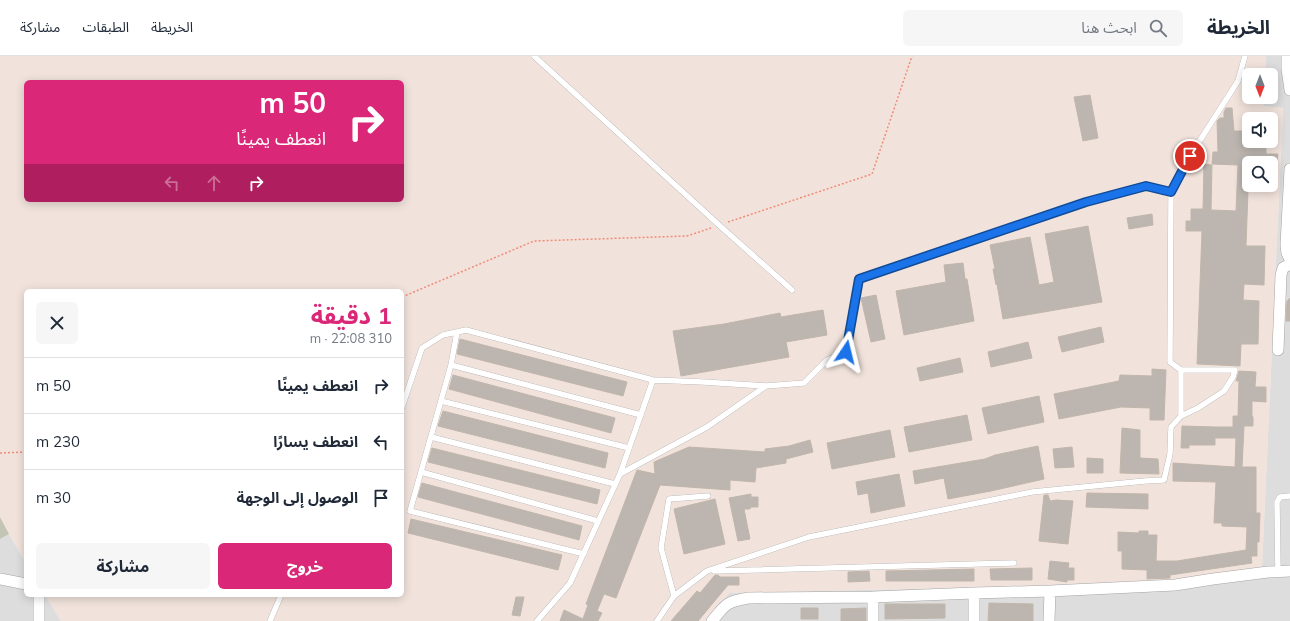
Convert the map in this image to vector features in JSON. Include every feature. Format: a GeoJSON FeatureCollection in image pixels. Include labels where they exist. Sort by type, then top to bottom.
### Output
{"type":"FeatureCollection","features":[{"type":"Feature","properties":{"kind":"street"},"geometry":{"type":"LineString","coordinates":[[1288,57],[1287,69],[1290,90]]}},
{"type":"Feature","properties":{"kind":"street"},"geometry":{"type":"LineString","coordinates":[[1290,169],[1286,245],[1287,253],[1290,259]]}},
{"type":"Feature","properties":{"kind":"street"},"geometry":{"type":"LineString","coordinates":[[1278,350],[1281,275],[1283,268],[1290,264]]}},
{"type":"Feature","properties":{"kind":"street"},"geometry":{"type":"LineString","coordinates":[[712,621],[730,601],[748,598],[873,597],[1175,585],[1213,579],[1290,571]]}},
{"type":"Feature","properties":{"kind":"street"},"geometry":{"type":"LineString","coordinates":[[0,579],[24,584]]}},
{"type":"Feature","properties":{"kind":"street"},"geometry":{"type":"LineString","coordinates":[[1049,621],[1050,591]]}},
{"type":"Feature","properties":{"kind":"street"},"geometry":{"type":"LineString","coordinates":[[974,592],[974,621]]}},
{"type":"Feature","properties":{"kind":"street"},"geometry":{"type":"LineString","coordinates":[[39,597],[39,621]]}},
{"type":"Feature","properties":{"kind":"street"},"geometry":{"type":"LineString","coordinates":[[873,597],[873,621]]}},
{"type":"Feature","properties":{"kind":"lane"},"geometry":{"type":"LineString","coordinates":[[534,56],[719,226],[792,290]]}},
{"type":"Feature","properties":{"kind":"lane"},"geometry":{"type":"LineString","coordinates":[[657,621],[674,596],[707,571],[809,537],[1024,494],[1138,481],[1164,480],[1170,454],[1171,427],[1181,416],[1198,408],[1224,391],[1233,377],[1235,370],[1181,370],[1170,362],[1171,192],[1190,156],[1238,81],[1245,56]]}},
{"type":"Feature","properties":{"kind":"lane"},"geometry":{"type":"LineString","coordinates":[[404,401],[422,348],[443,335],[466,330],[653,380],[766,386],[804,383],[827,360],[846,352],[859,279],[1086,202],[1146,186],[1171,192]]}},
{"type":"Feature","properties":{"kind":"lane"},"geometry":{"type":"LineString","coordinates":[[457,332],[451,365],[410,511],[584,554]]}},
{"type":"Feature","properties":{"kind":"lane"},"geometry":{"type":"LineString","coordinates":[[451,365],[641,415]]}},
{"type":"Feature","properties":{"kind":"lane"},"geometry":{"type":"LineString","coordinates":[[1181,370],[1181,416]]}},
{"type":"Feature","properties":{"kind":"lane"},"geometry":{"type":"LineString","coordinates":[[537,621],[570,583],[584,554],[620,474],[653,380]]}},
{"type":"Feature","properties":{"kind":"lane"},"geometry":{"type":"LineString","coordinates":[[620,474],[706,428],[766,386]]}},
{"type":"Feature","properties":{"kind":"lane"},"geometry":{"type":"LineString","coordinates":[[441,401],[629,448]]}},
{"type":"Feature","properties":{"kind":"lane"},"geometry":{"type":"LineString","coordinates":[[431,437],[615,484]]}},
{"type":"Feature","properties":{"kind":"lane"},"geometry":{"type":"LineString","coordinates":[[421,472],[598,522]]}},
{"type":"Feature","properties":{"kind":"lane"},"geometry":{"type":"LineString","coordinates":[[674,596],[661,548],[669,499],[708,496]]}},
{"type":"Feature","properties":{"kind":"lane"},"geometry":{"type":"LineString","coordinates":[[1278,572],[1277,502],[1280,497],[1290,496]]}},
{"type":"Feature","properties":{"kind":"lane"},"geometry":{"type":"LineString","coordinates":[[707,571],[1014,563]]}},
{"type":"Feature","properties":{"kind":"lane"},"geometry":{"type":"LineString","coordinates":[[270,621],[280,597]]}},
{"type":"Feature","properties":{"kind":"path"},"geometry":{"type":"LineString","coordinates":[[404,296],[534,241],[687,236],[872,174],[912,56]]}},
{"type":"Feature","properties":{"kind":"path"},"geometry":{"type":"LineString","coordinates":[[0,453],[24,452]]}},
{"type":"Feature","properties":{"kind":"shaded area"},"geometry":{"type":"Polygon","coordinates":[[[0,56],[1266,56],[1265,68],[1242,68],[1242,104],[1264,104],[1264,106],[1283,108],[1262,567],[1168,583],[729,593],[705,621],[61,621],[46,597],[404,597],[404,289],[24,289],[24,559],[0,517],[0,56]]]}},
{"type":"Feature","properties":{"kind":"shaded area"},"geometry":{"type":"Polygon","coordinates":[[[1266,56],[1290,56],[1290,621],[705,621],[729,593],[1168,583],[1262,567],[1283,108],[1264,106],[1264,104],[1278,104],[1278,68],[1265,68],[1266,56]]]}},
{"type":"Feature","properties":{"kind":"shaded area"},"geometry":{"type":"Polygon","coordinates":[[[0,517],[9,534],[0,539],[0,517]]]}},
{"type":"Feature","properties":{"kind":"shaded area"},"geometry":{"type":"Polygon","coordinates":[[[9,534],[24,560],[24,597],[46,597],[61,621],[0,621],[0,539],[9,534]]]}},
{"type":"Feature","properties":{"kind":"building"},"geometry":{"type":"Polygon","coordinates":[[[1090,95],[1098,138],[1083,141],[1074,97],[1090,95]]]}},
{"type":"Feature","properties":{"kind":"building"},"geometry":{"type":"Polygon","coordinates":[[[1226,108],[1232,108],[1234,131],[1242,131],[1242,148],[1266,148],[1266,154],[1278,154],[1278,156],[1242,156],[1242,192],[1248,192],[1246,246],[1265,246],[1264,285],[1244,284],[1243,300],[1259,301],[1258,344],[1241,344],[1240,366],[1197,364],[1202,231],[1186,231],[1186,221],[1191,221],[1191,209],[1203,209],[1204,164],[1212,165],[1211,210],[1236,211],[1238,165],[1212,164],[1213,152],[1218,152],[1217,121],[1220,118],[1224,118],[1226,108]]]}},
{"type":"Feature","properties":{"kind":"building"},"geometry":{"type":"Polygon","coordinates":[[[1152,214],[1153,225],[1129,229],[1127,218],[1152,214]]]}},
{"type":"Feature","properties":{"kind":"building"},"geometry":{"type":"Polygon","coordinates":[[[1088,226],[1102,302],[1003,319],[990,245],[1030,237],[1039,285],[1054,282],[1045,234],[1088,226]]]}},
{"type":"Feature","properties":{"kind":"building"},"geometry":{"type":"Polygon","coordinates":[[[963,263],[974,321],[904,335],[896,291],[946,282],[944,265],[963,263]]]}},
{"type":"Feature","properties":{"kind":"building"},"geometry":{"type":"Polygon","coordinates":[[[876,295],[885,339],[871,342],[861,298],[876,295]]]}},
{"type":"Feature","properties":{"kind":"building"},"geometry":{"type":"Polygon","coordinates":[[[1290,298],[1290,321],[1286,321],[1287,301],[1290,298]]]}},
{"type":"Feature","properties":{"kind":"building"},"geometry":{"type":"Polygon","coordinates":[[[823,310],[827,335],[786,342],[789,357],[681,376],[673,331],[724,324],[780,313],[781,317],[823,310]]]}},
{"type":"Feature","properties":{"kind":"building"},"geometry":{"type":"Polygon","coordinates":[[[1101,327],[1104,342],[1062,352],[1058,337],[1101,327]]]}},
{"type":"Feature","properties":{"kind":"building"},"geometry":{"type":"Polygon","coordinates":[[[460,339],[627,382],[623,396],[457,354],[460,339]]]}},
{"type":"Feature","properties":{"kind":"building"},"geometry":{"type":"Polygon","coordinates":[[[1028,342],[1032,358],[991,367],[988,352],[1028,342]]]}},
{"type":"Feature","properties":{"kind":"building"},"geometry":{"type":"Polygon","coordinates":[[[960,358],[963,372],[920,381],[917,368],[960,358]]]}},
{"type":"Feature","properties":{"kind":"building"},"geometry":{"type":"Polygon","coordinates":[[[1152,369],[1166,370],[1164,420],[1150,420],[1150,408],[1121,407],[1059,419],[1054,394],[1119,381],[1120,375],[1152,376],[1152,369]]]}},
{"type":"Feature","properties":{"kind":"building"},"geometry":{"type":"Polygon","coordinates":[[[1239,371],[1256,372],[1255,387],[1266,387],[1266,402],[1252,401],[1253,426],[1244,426],[1242,467],[1256,467],[1256,513],[1260,513],[1257,556],[1251,556],[1252,563],[1170,575],[1170,578],[1147,579],[1147,570],[1122,569],[1122,551],[1118,551],[1118,532],[1139,533],[1139,531],[1148,531],[1148,535],[1157,535],[1156,561],[1177,561],[1246,550],[1247,527],[1222,526],[1222,523],[1214,523],[1216,482],[1173,481],[1173,463],[1235,467],[1236,438],[1215,438],[1215,445],[1189,445],[1189,448],[1181,448],[1182,426],[1233,427],[1233,416],[1238,416],[1239,381],[1236,381],[1239,371]]]}},
{"type":"Feature","properties":{"kind":"building"},"geometry":{"type":"Polygon","coordinates":[[[453,375],[615,418],[611,433],[449,389],[453,375]]]}},
{"type":"Feature","properties":{"kind":"building"},"geometry":{"type":"Polygon","coordinates":[[[1039,396],[1044,422],[988,434],[982,408],[1039,396]]]}},
{"type":"Feature","properties":{"kind":"building"},"geometry":{"type":"Polygon","coordinates":[[[443,411],[608,453],[605,468],[438,426],[443,411]]]}},
{"type":"Feature","properties":{"kind":"building"},"geometry":{"type":"Polygon","coordinates":[[[967,415],[972,440],[909,452],[904,427],[967,415]]]}},
{"type":"Feature","properties":{"kind":"building"},"geometry":{"type":"Polygon","coordinates":[[[1122,428],[1140,430],[1140,458],[1158,459],[1159,474],[1120,473],[1122,428]]]}},
{"type":"Feature","properties":{"kind":"building"},"geometry":{"type":"Polygon","coordinates":[[[890,430],[895,457],[832,469],[827,443],[890,430]]]}},
{"type":"Feature","properties":{"kind":"building"},"geometry":{"type":"Polygon","coordinates":[[[810,440],[813,452],[786,459],[786,463],[756,468],[755,482],[730,480],[730,490],[660,485],[616,598],[604,594],[597,611],[602,613],[598,621],[560,621],[564,610],[583,619],[588,605],[586,604],[637,470],[655,474],[654,462],[689,447],[765,452],[765,449],[789,446],[810,440]]]}},
{"type":"Feature","properties":{"kind":"building"},"geometry":{"type":"Polygon","coordinates":[[[1038,446],[1044,479],[948,499],[944,478],[915,484],[913,471],[985,459],[995,455],[1038,446]]]}},
{"type":"Feature","properties":{"kind":"building"},"geometry":{"type":"Polygon","coordinates":[[[1072,447],[1074,467],[1055,468],[1053,449],[1072,447]]]}},
{"type":"Feature","properties":{"kind":"building"},"geometry":{"type":"Polygon","coordinates":[[[432,448],[600,490],[597,504],[428,462],[432,448]]]}},
{"type":"Feature","properties":{"kind":"building"},"geometry":{"type":"Polygon","coordinates":[[[1087,458],[1103,459],[1103,473],[1087,473],[1087,458]]]}},
{"type":"Feature","properties":{"kind":"building"},"geometry":{"type":"Polygon","coordinates":[[[899,474],[905,506],[871,513],[868,493],[858,495],[856,482],[899,474]]]}},
{"type":"Feature","properties":{"kind":"building"},"geometry":{"type":"Polygon","coordinates":[[[422,483],[582,526],[579,540],[418,497],[422,483]]]}},
{"type":"Feature","properties":{"kind":"building"},"geometry":{"type":"Polygon","coordinates":[[[1087,493],[1148,494],[1148,509],[1086,507],[1087,493]]]}},
{"type":"Feature","properties":{"kind":"building"},"geometry":{"type":"Polygon","coordinates":[[[751,494],[751,497],[758,497],[758,507],[744,509],[750,539],[738,541],[729,498],[751,494]]]}},
{"type":"Feature","properties":{"kind":"building"},"geometry":{"type":"Polygon","coordinates":[[[1044,495],[1048,495],[1050,501],[1073,501],[1068,544],[1039,541],[1044,495]]]}},
{"type":"Feature","properties":{"kind":"building"},"geometry":{"type":"Polygon","coordinates":[[[715,499],[725,544],[684,554],[674,509],[715,499]]]}},
{"type":"Feature","properties":{"kind":"building"},"geometry":{"type":"Polygon","coordinates":[[[411,519],[562,555],[558,570],[408,533],[411,519]]]}},
{"type":"Feature","properties":{"kind":"building"},"geometry":{"type":"Polygon","coordinates":[[[1050,561],[1069,563],[1068,568],[1074,568],[1074,580],[1067,580],[1067,582],[1048,579],[1050,561]]]}},
{"type":"Feature","properties":{"kind":"building"},"geometry":{"type":"Polygon","coordinates":[[[1032,568],[1032,580],[991,580],[990,569],[1032,568]]]}},
{"type":"Feature","properties":{"kind":"building"},"geometry":{"type":"Polygon","coordinates":[[[974,569],[974,581],[886,581],[886,571],[974,569]]]}},
{"type":"Feature","properties":{"kind":"building"},"geometry":{"type":"Polygon","coordinates":[[[869,571],[870,581],[848,582],[848,572],[869,571]]]}},
{"type":"Feature","properties":{"kind":"building"},"geometry":{"type":"Polygon","coordinates":[[[715,575],[720,577],[739,577],[739,585],[728,585],[698,621],[671,621],[697,591],[700,593],[715,575]]]}},
{"type":"Feature","properties":{"kind":"building"},"geometry":{"type":"Polygon","coordinates":[[[516,597],[524,597],[520,616],[512,615],[516,597]]]}},
{"type":"Feature","properties":{"kind":"building"},"geometry":{"type":"Polygon","coordinates":[[[989,603],[1033,604],[1033,621],[988,621],[989,603]]]}},
{"type":"Feature","properties":{"kind":"building"},"geometry":{"type":"Polygon","coordinates":[[[885,604],[945,604],[945,618],[885,619],[885,604]]]}},
{"type":"Feature","properties":{"kind":"building"},"geometry":{"type":"Polygon","coordinates":[[[801,608],[818,608],[818,619],[801,619],[801,608]]]}},
{"type":"Feature","properties":{"kind":"building"},"geometry":{"type":"Polygon","coordinates":[[[866,608],[866,621],[841,621],[841,609],[866,608]]]}},
{"type":"Feature","properties":{"kind":"route"},"geometry":{"type":"LineString","coordinates":[[846,352],[859,279],[1086,202],[1146,186],[1171,192],[1190,156]]}}]}
